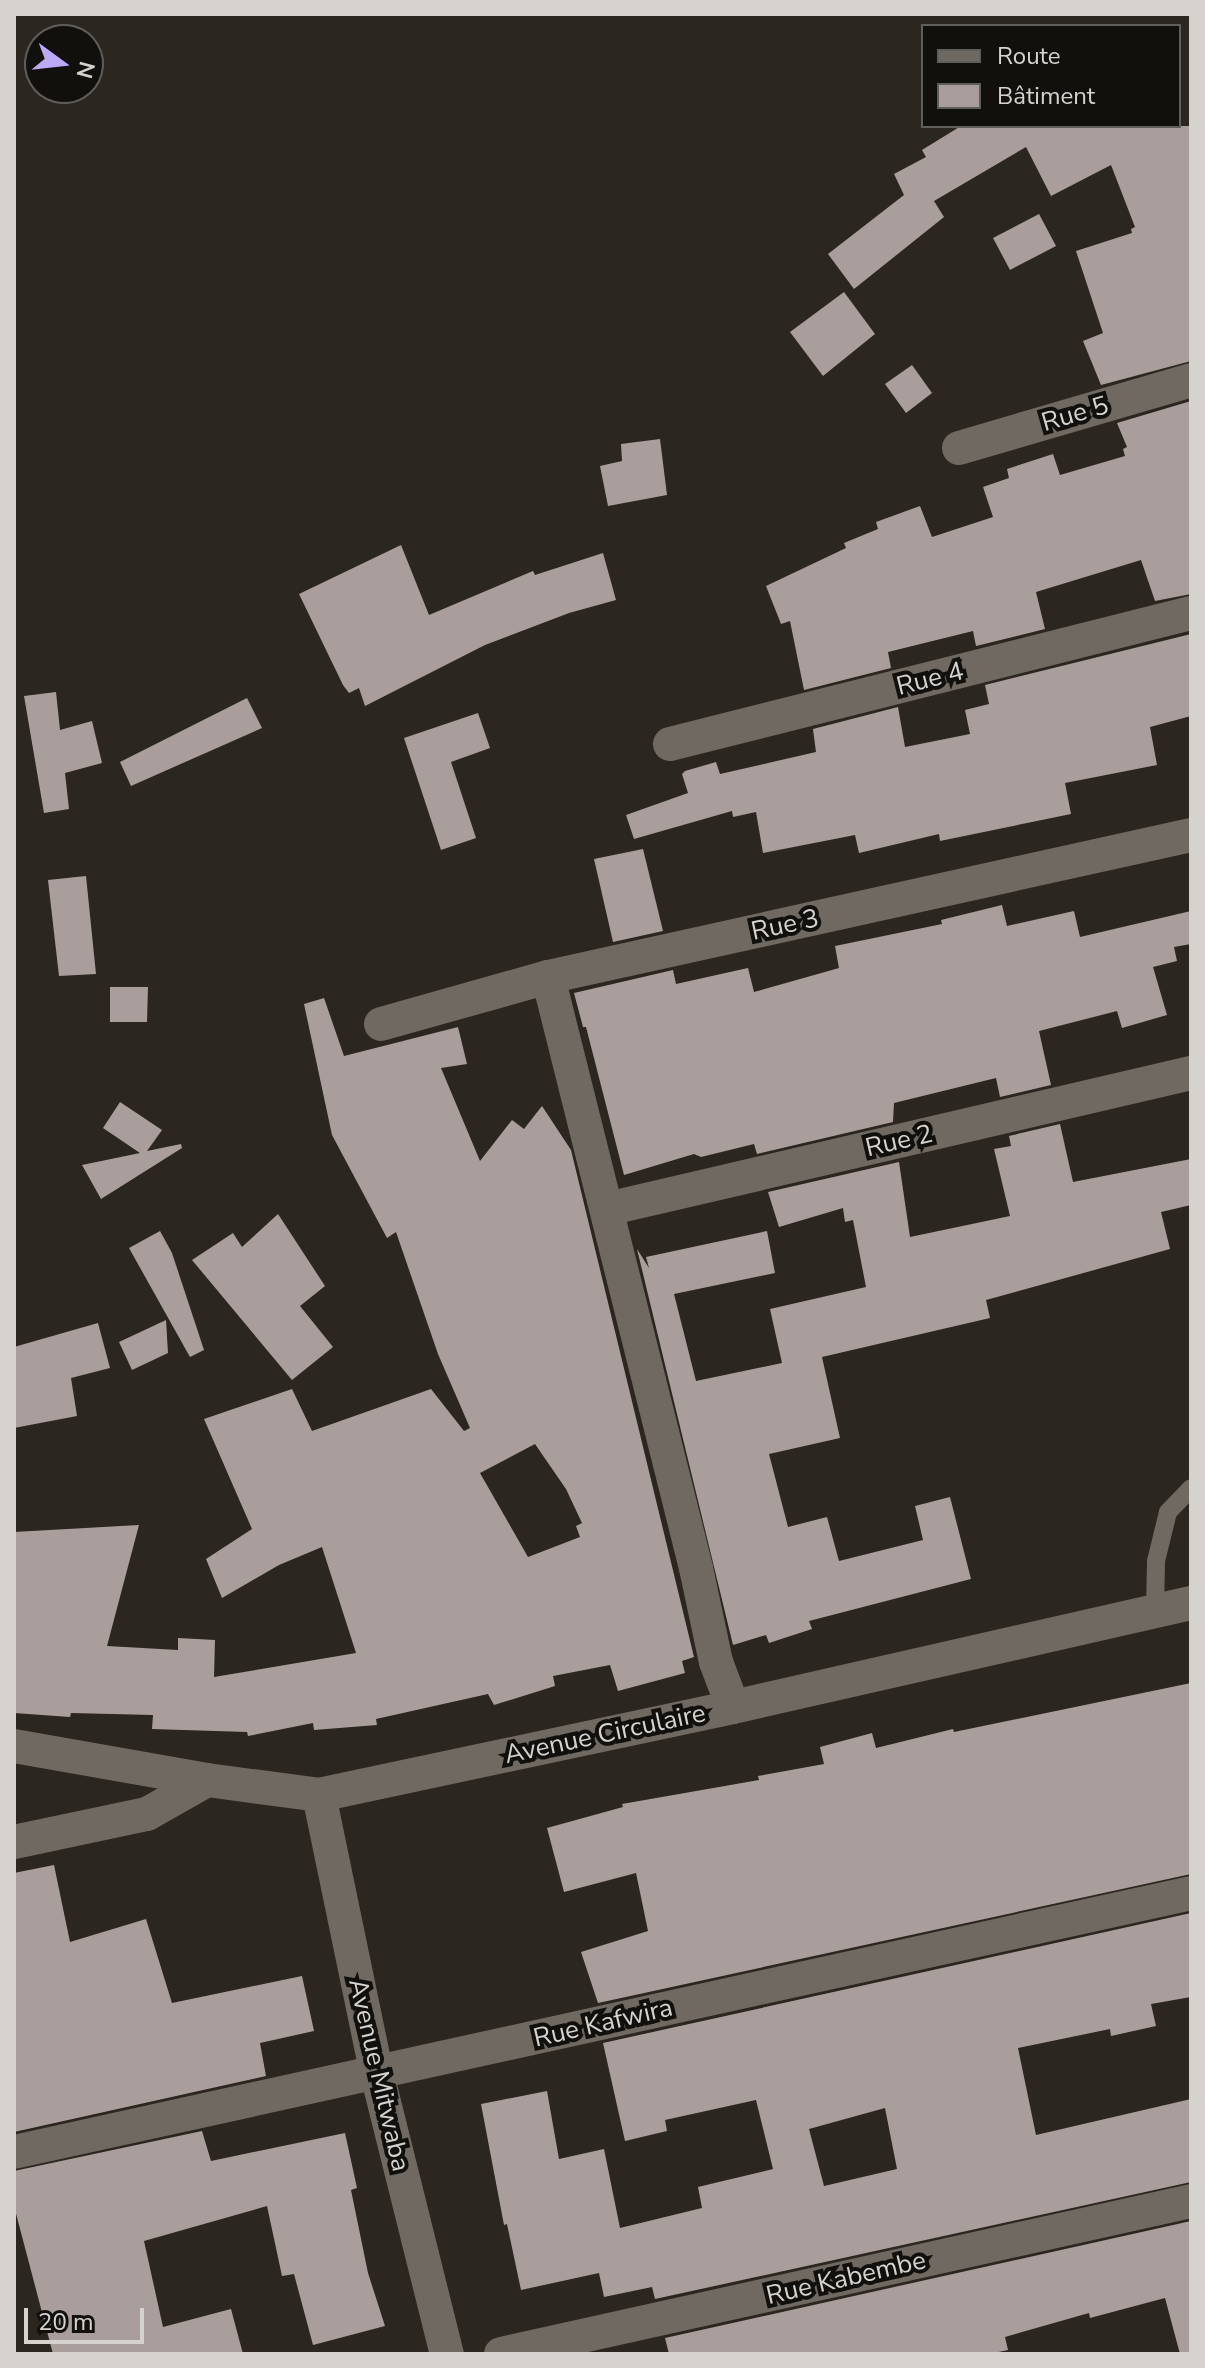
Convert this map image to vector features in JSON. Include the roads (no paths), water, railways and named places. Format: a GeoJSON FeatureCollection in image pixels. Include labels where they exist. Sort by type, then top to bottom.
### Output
{"type":"FeatureCollection","features":[{"type":"Feature","properties":{"kind":"street","name":"Rue 5"},"geometry":{"type":"LineString","coordinates":[[959,448],[1191,380]]}},
{"type":"Feature","properties":{"kind":"street","name":"Rue 4"},"geometry":{"type":"LineString","coordinates":[[670,744],[1191,613]]}},
{"type":"Feature","properties":{"kind":"street","name":"Rue 3"},"geometry":{"type":"LineString","coordinates":[[381,1024],[548,977],[1191,835]]}},
{"type":"Feature","properties":{"kind":"street"},"geometry":{"type":"LineString","coordinates":[[548,977],[716,1662],[733,1707]]}},
{"type":"Feature","properties":{"kind":"street","name":"Rue 2"},"geometry":{"type":"LineString","coordinates":[[607,1209],[1191,1073]]}},
{"type":"Feature","properties":{"kind":"street","name":"Avenue Circulaire"},"geometry":{"type":"LineString","coordinates":[[14,1746],[207,1780],[319,1795],[733,1707],[1191,1603]]}},
{"type":"Feature","properties":{"kind":"street"},"geometry":{"type":"LineString","coordinates":[[14,1842],[147,1814],[207,1780]]}},
{"type":"Feature","properties":{"kind":"street","name":"Avenue Mitwaba"},"geometry":{"type":"LineString","coordinates":[[319,1795],[377,2074],[447,2354]]}},
{"type":"Feature","properties":{"kind":"street","name":"Rue Kafwira"},"geometry":{"type":"LineString","coordinates":[[14,2152],[1191,1893]]}},
{"type":"Feature","properties":{"kind":"street","name":"Rue Kabembe"},"geometry":{"type":"LineString","coordinates":[[501,2354],[1191,2201]]}},
{"type":"Feature","properties":{"kind":"lane"},"geometry":{"type":"LineString","coordinates":[[1155,1610],[1156,1561],[1168,1512],[1191,1488]]}}]}
